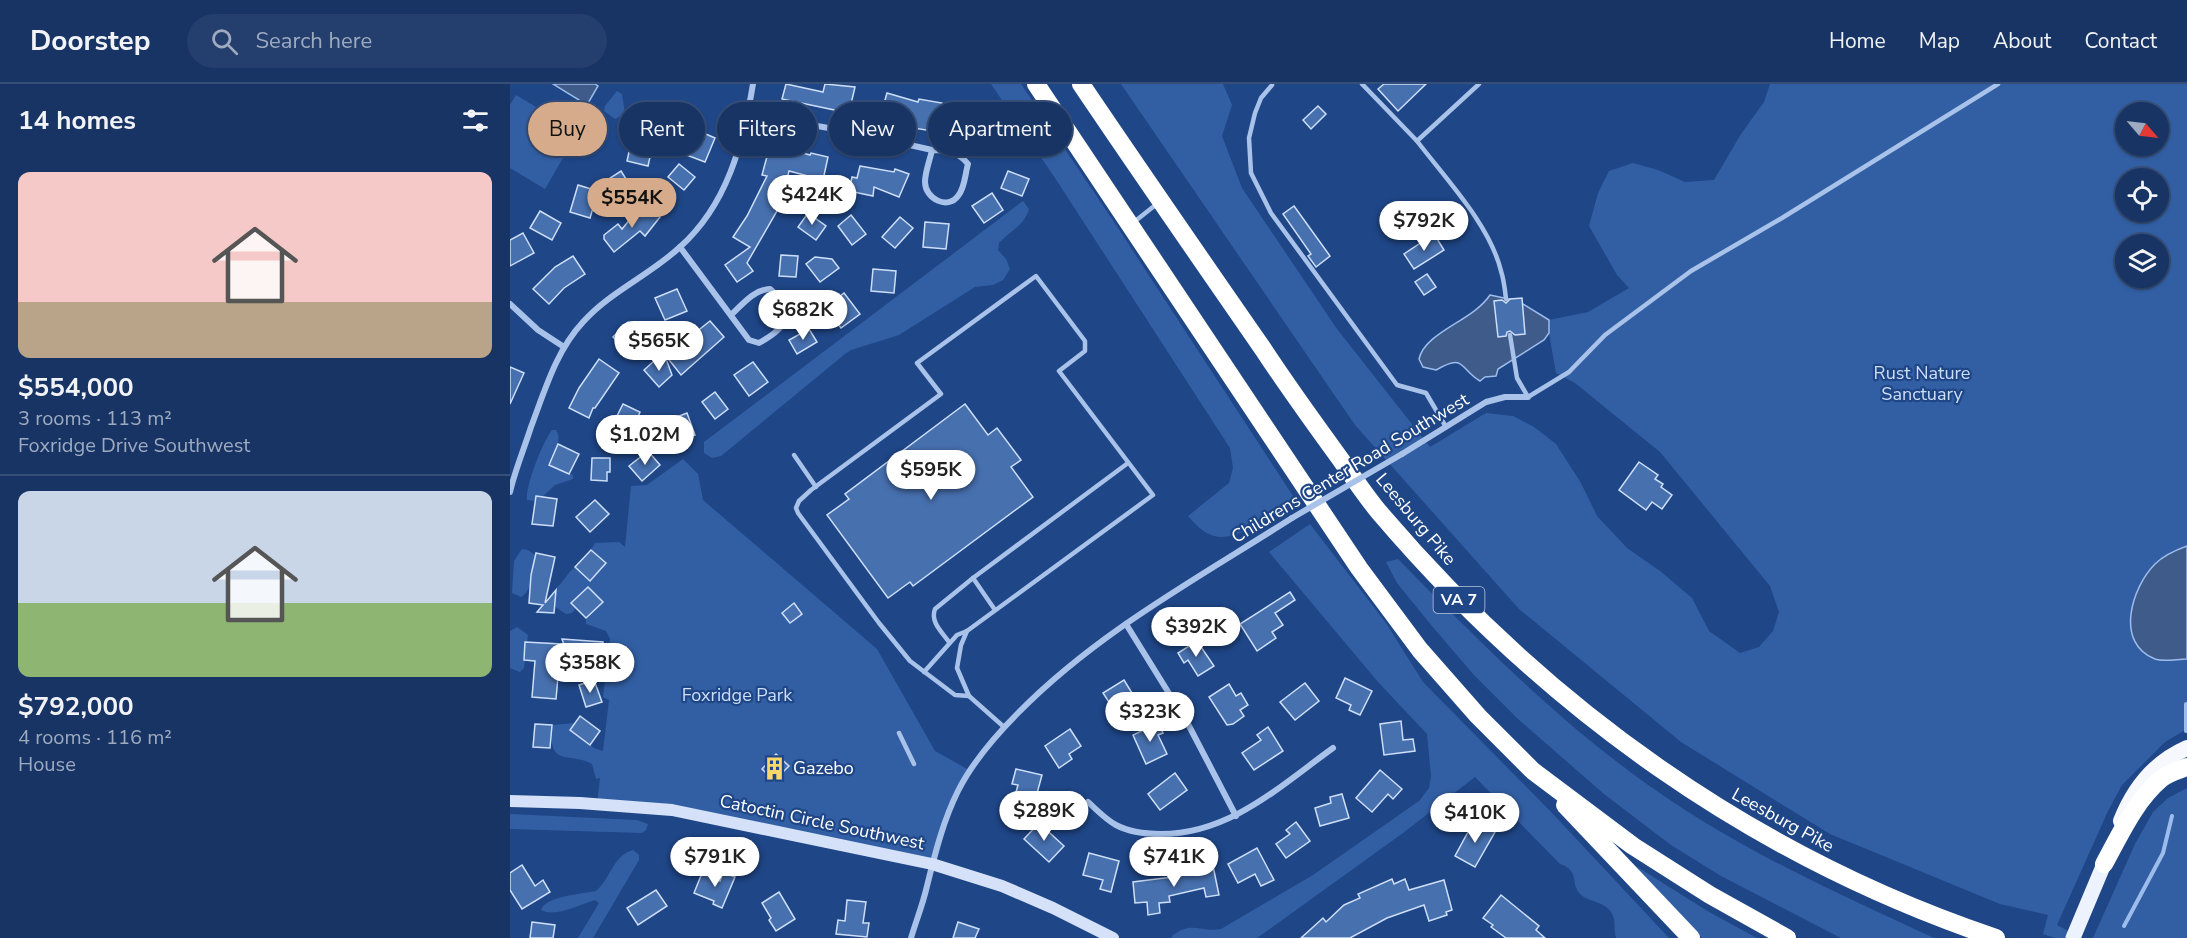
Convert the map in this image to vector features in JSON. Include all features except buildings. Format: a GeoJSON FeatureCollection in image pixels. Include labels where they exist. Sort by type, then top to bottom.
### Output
{"type":"FeatureCollection","features":[{"type":"Feature","properties":{"kind":"highway"},"geometry":{"type":"LineString","coordinates":[[1035,84],[1359,568],[1420,650],[1478,716],[1691,938]]}},
{"type":"Feature","properties":{"kind":"highway","name":"Leesburg Pike"},"geometry":{"type":"LineString","coordinates":[[1081,84],[1305,410],[1376,508],[1452,592],[1523,660],[1600,725],[1654,765],[1753,829],[1827,869],[1878,893],[1996,938]]}},
{"type":"Feature","properties":{"kind":"highway"},"geometry":{"type":"LineString","coordinates":[[2104,864],[2124,813],[2137,791],[2159,763],[2187,748]]}},
{"type":"Feature","properties":{"kind":"highway"},"geometry":{"type":"LineString","coordinates":[[2104,864],[2131,814],[2144,798],[2163,777],[2187,767]]}},
{"type":"Feature","properties":{"kind":"highway"},"geometry":{"type":"LineString","coordinates":[[1533,771],[1634,846],[1710,895],[1787,938]]}},
{"type":"Feature","properties":{"kind":"main road","name":"Catoctin Circle Southwest"},"geometry":{"type":"LineString","coordinates":[[510,801],[579,803],[672,810],[932,864],[1002,886],[1113,938]]}},
{"type":"Feature","properties":{"kind":"main road"},"geometry":{"type":"LineString","coordinates":[[2073,938],[2104,864]]}},
{"type":"Feature","properties":{"kind":"street"},"geometry":{"type":"LineString","coordinates":[[750,102],[753,84]]}},
{"type":"Feature","properties":{"kind":"street"},"geometry":{"type":"LineString","coordinates":[[817,126],[928,149]]}},
{"type":"Feature","properties":{"kind":"street"},"geometry":{"type":"LineString","coordinates":[[932,150],[945,150],[963,158],[968,164],[960,194],[954,201],[942,203],[933,199],[927,191],[925,183],[932,150]]}},
{"type":"Feature","properties":{"kind":"street"},"geometry":{"type":"LineString","coordinates":[[510,492],[514,466],[551,373],[564,347],[595,310],[680,247],[705,219],[727,182],[737,156]]}},
{"type":"Feature","properties":{"kind":"street"},"geometry":{"type":"LineString","coordinates":[[680,247],[749,340],[759,343],[769,338],[784,325],[789,306],[770,289],[762,289],[753,294],[731,315]]}},
{"type":"Feature","properties":{"kind":"street"},"geometry":{"type":"LineString","coordinates":[[510,304],[538,330],[564,347]]}},
{"type":"Feature","properties":{"kind":"street","name":"Childrens Center Road Southwest"},"geometry":{"type":"LineString","coordinates":[[911,938],[940,836],[957,792],[983,752],[1004,727],[1060,672],[1126,624],[1292,518],[1486,402],[1505,397],[1528,397]]}},
{"type":"Feature","properties":{"kind":"street"},"geometry":{"type":"LineString","coordinates":[[1126,624],[1188,724],[1236,816]]}},
{"type":"Feature","properties":{"kind":"street"},"geometry":{"type":"LineString","coordinates":[[1088,802],[1117,825],[1131,831],[1157,834],[1196,831],[1236,816],[1333,748]]}},
{"type":"Feature","properties":{"kind":"lane"},"geometry":{"type":"LineString","coordinates":[[1272,84],[1261,98],[1249,138],[1251,173],[1271,213],[1397,385],[1426,393],[1446,427]]}},
{"type":"Feature","properties":{"kind":"lane"},"geometry":{"type":"LineString","coordinates":[[1362,84],[1417,141],[1466,205],[1487,237],[1501,270],[1506,297]]}},
{"type":"Feature","properties":{"kind":"lane"},"geometry":{"type":"LineString","coordinates":[[1417,141],[1479,84]]}},
{"type":"Feature","properties":{"kind":"lane"},"geometry":{"type":"LineString","coordinates":[[1510,335],[1517,378],[1528,397],[1569,372],[1605,335],[1691,271],[1782,218],[1998,84]]}},
{"type":"Feature","properties":{"kind":"lane"},"geometry":{"type":"LineString","coordinates":[[1130,224],[1160,201]]}},
{"type":"Feature","properties":{"kind":"lane"},"geometry":{"type":"LineString","coordinates":[[924,672],[957,635],[967,631],[1153,495],[1059,371],[1085,351],[1085,341],[1036,276],[917,363],[941,394],[816,487],[799,501],[796,508],[879,623],[910,661],[924,672],[955,695],[969,696]]}},
{"type":"Feature","properties":{"kind":"lane"},"geometry":{"type":"LineString","coordinates":[[794,455],[816,487]]}},
{"type":"Feature","properties":{"kind":"lane"},"geometry":{"type":"LineString","coordinates":[[949,642],[934,621],[935,609],[1128,463]]}},
{"type":"Feature","properties":{"kind":"lane"},"geometry":{"type":"LineString","coordinates":[[973,578],[996,610]]}},
{"type":"Feature","properties":{"kind":"lane"},"geometry":{"type":"LineString","coordinates":[[967,631],[959,652],[957,668],[969,696],[1004,727]]}},
{"type":"Feature","properties":{"kind":"lane"},"geometry":{"type":"LineString","coordinates":[[899,733],[914,764]]}},
{"type":"Feature","properties":{"kind":"green space"},"geometry":{"type":"Polygon","coordinates":[[[991,84],[1021,84],[1033,102],[1003,102],[991,84]]]}},
{"type":"Feature","properties":{"kind":"green space","name":"Rust Nature Sanctuary"},"geometry":{"type":"Polygon","coordinates":[[[1121,84],[1223,84],[1232,105],[1222,136],[1242,188],[1337,329],[1430,447],[1486,413],[1513,416],[1534,427],[1556,444],[1581,483],[1597,516],[1627,548],[1660,571],[1692,598],[1709,631],[1740,653],[1759,647],[1773,631],[1779,612],[1770,586],[1660,452],[1575,383],[1556,373],[1549,320],[1588,312],[1629,288],[1617,275],[1589,226],[1598,193],[1609,171],[1633,163],[1658,170],[1685,182],[1714,180],[1741,134],[1764,102],[1770,84],[2187,84],[2187,729],[2165,742],[2122,785],[2108,811],[2057,925],[2082,938],[2055,938],[2043,934],[2048,915],[2000,904],[1830,834],[1681,742],[1519,609],[1355,425],[1121,84]]]}},
{"type":"Feature","properties":{"kind":"green space"},"geometry":{"type":"Polygon","coordinates":[[[617,91],[622,94],[623,102],[619,102],[619,117],[615,119],[607,113],[607,104],[617,91]]]}},
{"type":"Feature","properties":{"kind":"green space"},"geometry":{"type":"Polygon","coordinates":[[[516,95],[528,102],[528,156],[564,156],[545,189],[510,168],[510,105],[516,95]]]}},
{"type":"Feature","properties":{"kind":"green space"},"geometry":{"type":"Polygon","coordinates":[[[1040,156],[1070,156],[1297,502],[1256,526],[1223,537],[1206,533],[1188,516],[1229,483],[1233,468],[1230,448],[1040,156]]]}},
{"type":"Feature","properties":{"kind":"green space"},"geometry":{"type":"Polygon","coordinates":[[[1023,201],[1029,209],[1027,215],[1021,224],[999,243],[998,250],[1006,259],[1010,269],[1003,280],[993,285],[975,287],[899,335],[851,350],[721,456],[712,458],[704,453],[704,442],[1023,201]]]}},
{"type":"Feature","properties":{"kind":"green space"},"geometry":{"type":"Polygon","coordinates":[[[552,430],[556,430],[559,439],[549,465],[573,475],[573,479],[555,485],[542,497],[536,496],[536,501],[527,500],[535,464],[552,430]]]}},
{"type":"Feature","properties":{"kind":"green space","name":"Foxridge Park"},"geometry":{"type":"Polygon","coordinates":[[[683,459],[698,474],[703,500],[877,649],[935,751],[969,770],[957,792],[932,864],[672,810],[597,805],[600,778],[596,779],[592,764],[561,756],[553,748],[552,725],[575,723],[571,730],[594,748],[603,751],[609,700],[603,697],[610,639],[606,631],[586,624],[586,618],[602,602],[588,587],[571,603],[576,608],[572,613],[566,614],[554,606],[556,588],[575,567],[590,580],[606,563],[591,550],[595,543],[619,542],[625,547],[631,486],[647,485],[683,459]]]}},
{"type":"Feature","properties":{"kind":"green space"},"geometry":{"type":"Polygon","coordinates":[[[1310,524],[1386,623],[1423,682],[1553,814],[1669,938],[1616,938],[1612,913],[1604,906],[1580,894],[1570,870],[1560,864],[1475,777],[1403,833],[1257,938],[1172,938],[1185,929],[1221,929],[1313,875],[1419,801],[1429,788],[1431,776],[1427,734],[1378,682],[1269,552],[1310,524]]]}},
{"type":"Feature","properties":{"kind":"green space"},"geometry":{"type":"Polygon","coordinates":[[[522,549],[535,555],[532,579],[525,594],[521,597],[512,593],[514,561],[522,549]]]}},
{"type":"Feature","properties":{"kind":"green space"},"geometry":{"type":"Polygon","coordinates":[[[1398,559],[1529,688],[1635,776],[1704,822],[1768,858],[1934,938],[1841,938],[1721,876],[1671,845],[1604,794],[1518,719],[1473,674],[1397,583],[1386,562],[1398,559]]]}},
{"type":"Feature","properties":{"kind":"green space"},"geometry":{"type":"Polygon","coordinates":[[[517,627],[528,635],[524,668],[520,672],[510,668],[510,631],[517,627]]]}},
{"type":"Feature","properties":{"kind":"green space"},"geometry":{"type":"Polygon","coordinates":[[[2187,788],[2187,938],[2093,938],[2135,844],[2153,812],[2168,798],[2187,788]]]}},
{"type":"Feature","properties":{"kind":"green space"},"geometry":{"type":"Polygon","coordinates":[[[510,814],[637,820],[648,824],[642,833],[510,829],[510,814]]]}},
{"type":"Feature","properties":{"kind":"green space"},"geometry":{"type":"Polygon","coordinates":[[[633,850],[639,855],[639,860],[593,938],[578,938],[599,903],[595,900],[568,910],[547,912],[541,910],[544,905],[557,899],[596,891],[616,862],[633,850]]]}},
{"type":"Feature","properties":{"kind":"green space"},"geometry":{"type":"Polygon","coordinates":[[[1636,866],[1709,912],[1757,938],[1702,938],[1666,904],[1636,866]]]}},
{"type":"Feature","properties":{"kind":"shaded area"},"geometry":{"type":"Polygon","coordinates":[[[553,84],[595,84],[598,86],[589,102],[582,102],[553,84]]]}},
{"type":"Feature","properties":{"kind":"shaded area"},"geometry":{"type":"Polygon","coordinates":[[[1490,295],[1518,301],[1549,320],[1549,333],[1544,340],[1498,369],[1496,376],[1485,377],[1480,381],[1457,363],[1445,365],[1436,370],[1423,367],[1419,359],[1430,341],[1473,312],[1490,295]]]}},
{"type":"Feature","properties":{"kind":"shaded area"},"geometry":{"type":"Polygon","coordinates":[[[2187,546],[2187,659],[2155,659],[2142,651],[2134,641],[2131,614],[2134,600],[2147,574],[2155,564],[2166,555],[2187,546]]]}},
{"type":"Feature","properties":{"kind":"waterway"},"geometry":{"type":"LineString","coordinates":[[2186,704],[2186,731]]}},
{"type":"Feature","properties":{"kind":"waterway"},"geometry":{"type":"LineString","coordinates":[[2124,926],[2163,853],[2172,816]]}},
{"type":"Feature","properties":{"kind":"place","name":"Gazebo"},"geometry":{"type":"Point","coordinates":[775,768]}}]}
